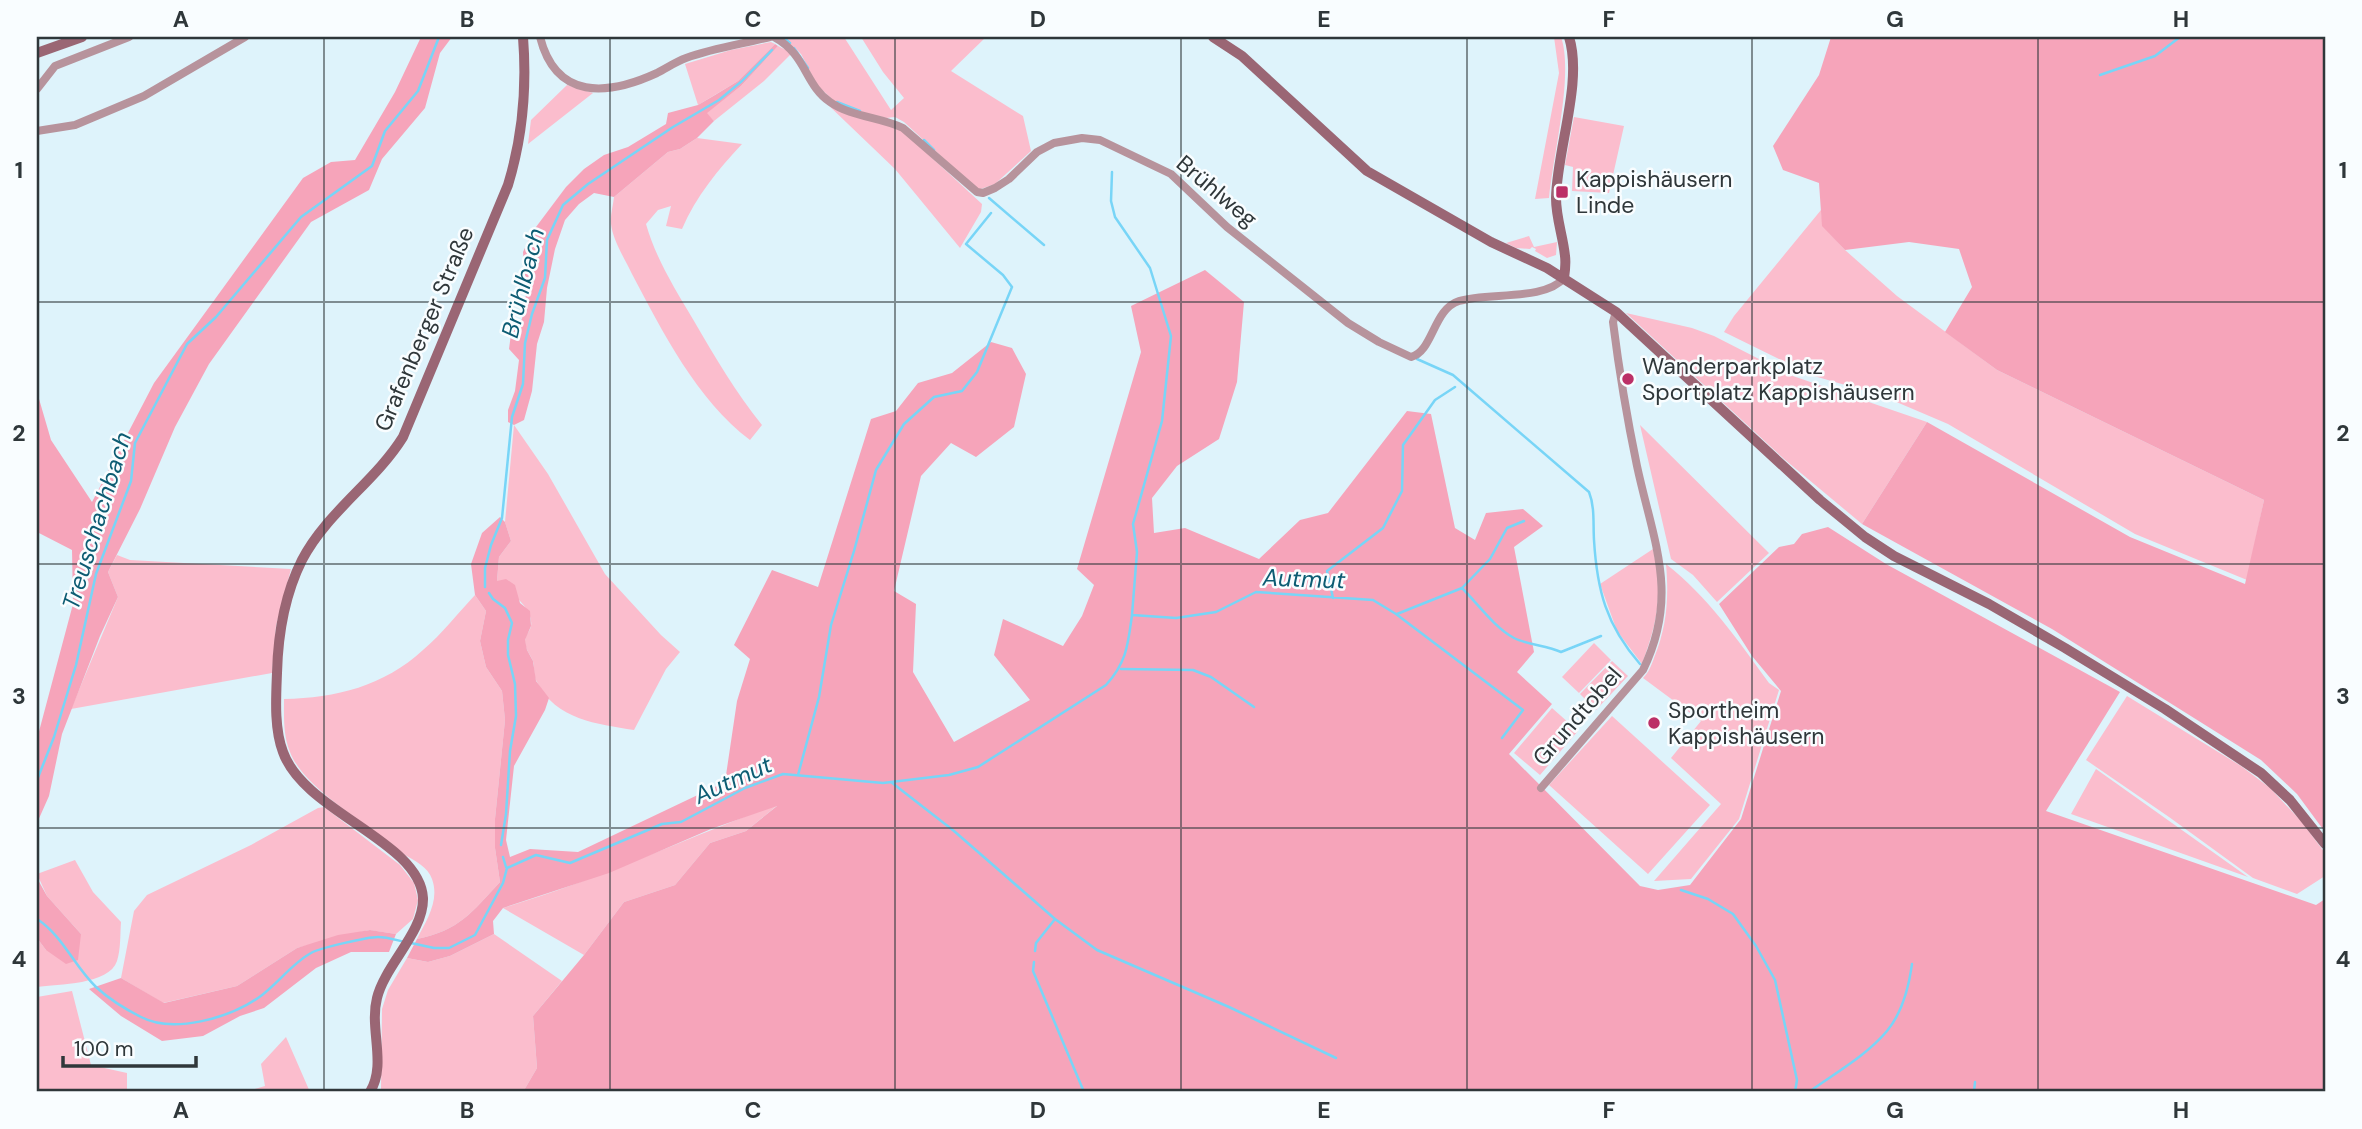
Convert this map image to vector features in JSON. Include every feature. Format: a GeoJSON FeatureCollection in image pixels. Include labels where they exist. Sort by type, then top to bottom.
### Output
{"type":"FeatureCollection","features":[{"type":"Feature","properties":{"kind":"street"},"geometry":{"type":"LineString","coordinates":[[37,53],[82,37]]}},
{"type":"Feature","properties":{"kind":"street"},"geometry":{"type":"LineString","coordinates":[[37,89],[55,66],[129,37]]}},
{"type":"Feature","properties":{"kind":"street"},"geometry":{"type":"LineString","coordinates":[[37,131],[75,125],[144,96],[245,37]]}},
{"type":"Feature","properties":{"kind":"street","name":"Grafenberger Straße"},"geometry":{"type":"LineString","coordinates":[[370,1092],[377,1067],[374,1014],[377,998],[423,904],[420,883],[406,862],[322,800],[303,784],[291,768],[283,752],[278,728],[278,654],[287,601],[298,568],[314,539],[394,451],[414,411],[508,185],[517,156],[525,97],[523,37]]}},
{"type":"Feature","properties":{"kind":"street","name":"Brühlweg"},"geometry":{"type":"LineString","coordinates":[[540,37],[548,59],[558,75],[569,83],[603,89],[638,80],[692,56],[772,37],[786,44],[798,55],[814,86],[831,103],[903,128],[977,192],[983,193],[995,188],[1009,179],[1037,152],[1054,143],[1082,138],[1100,140],[1171,174],[1227,227],[1348,323],[1411,358],[1420,352],[1445,308],[1456,301],[1505,293],[1543,291],[1558,285],[1564,278]]}},
{"type":"Feature","properties":{"kind":"street"},"geometry":{"type":"LineString","coordinates":[[1213,37],[1242,56],[1367,171],[1491,242],[1564,278],[1616,312],[1812,492],[1865,537],[1894,556],[1989,604],[2065,648],[2165,709],[2261,773],[2290,800],[2325,844]]}},
{"type":"Feature","properties":{"kind":"street"},"geometry":{"type":"LineString","coordinates":[[1564,278],[1566,257],[1556,199],[1573,72],[1569,37]]}},
{"type":"Feature","properties":{"kind":"street","name":"Grundtobel"},"geometry":{"type":"LineString","coordinates":[[1541,789],[1643,670],[1654,649],[1660,628],[1662,583],[1659,557],[1628,419],[1613,322],[1616,312]]}},
{"type":"Feature","properties":{"kind":"shaded area"},"geometry":{"type":"Polygon","coordinates":[[[421,37],[452,37],[440,53],[425,108],[382,159],[369,190],[311,222],[209,364],[175,427],[140,509],[108,572],[118,597],[62,734],[49,796],[37,823],[37,739],[73,604],[72,550],[37,532],[37,392],[51,440],[92,502],[154,383],[303,178],[331,162],[355,160],[395,92],[421,37]]]}},
{"type":"Feature","properties":{"kind":"shaded area"},"geometry":{"type":"Polygon","coordinates":[[[783,37],[844,37],[891,110],[904,98],[883,72],[861,37],[986,37],[951,71],[1023,116],[1031,151],[995,184],[978,190],[904,122],[895,117],[886,118],[865,113],[833,100],[817,85],[801,54],[783,37]]]}},
{"type":"Feature","properties":{"kind":"shaded area"},"geometry":{"type":"Polygon","coordinates":[[[1554,37],[1561,37],[1564,53],[1564,93],[1549,198],[1535,199],[1559,73],[1554,37]]]}},
{"type":"Feature","properties":{"kind":"shaded area"},"geometry":{"type":"Polygon","coordinates":[[[1831,37],[2325,37],[2325,832],[2297,794],[2261,760],[2052,629],[1862,524],[1927,422],[2130,537],[2245,584],[2264,500],[1997,370],[1945,332],[1972,287],[1959,249],[1909,242],[1845,250],[1822,226],[1819,183],[1783,170],[1773,146],[1819,75],[1831,37]]]}},
{"type":"Feature","properties":{"kind":"shaded area"},"geometry":{"type":"Polygon","coordinates":[[[771,42],[775,44],[738,81],[698,105],[685,64],[731,50],[771,42]]]}},
{"type":"Feature","properties":{"kind":"shaded area"},"geometry":{"type":"Polygon","coordinates":[[[775,44],[778,46],[741,86],[707,113],[714,121],[697,138],[680,149],[668,152],[614,197],[594,193],[579,204],[565,220],[555,249],[547,288],[532,391],[524,420],[514,425],[508,422],[519,360],[509,349],[511,334],[522,319],[526,294],[523,252],[533,231],[566,187],[584,169],[604,155],[628,147],[666,124],[668,113],[698,105],[738,81],[775,44]]]}},
{"type":"Feature","properties":{"kind":"shaded area"},"geometry":{"type":"Polygon","coordinates":[[[778,46],[792,53],[764,81],[714,121],[706,113],[741,86],[778,46]]]}},
{"type":"Feature","properties":{"kind":"shaded area"},"geometry":{"type":"Polygon","coordinates":[[[567,85],[593,93],[528,144],[531,120],[567,85]]]}},
{"type":"Feature","properties":{"kind":"shaded area"},"geometry":{"type":"Polygon","coordinates":[[[824,101],[904,132],[982,204],[981,212],[960,248],[895,169],[824,101]]]}},
{"type":"Feature","properties":{"kind":"shaded area"},"geometry":{"type":"Polygon","coordinates":[[[1574,117],[1624,126],[1609,193],[1572,191],[1573,167],[1565,165],[1574,117]]]}},
{"type":"Feature","properties":{"kind":"shaded area"},"geometry":{"type":"Polygon","coordinates":[[[697,138],[742,144],[708,184],[682,229],[666,226],[671,206],[658,210],[646,224],[661,262],[680,297],[726,375],[762,425],[750,440],[713,405],[682,363],[623,256],[611,224],[614,197],[668,152],[680,149],[697,138]]]}},
{"type":"Feature","properties":{"kind":"shaded area"},"geometry":{"type":"Polygon","coordinates":[[[1821,210],[1823,226],[1845,250],[1897,296],[1997,370],[2264,500],[2247,580],[2135,534],[1948,424],[1880,395],[1814,376],[1724,332],[1734,316],[1821,210]]]}},
{"type":"Feature","properties":{"kind":"shaded area"},"geometry":{"type":"Polygon","coordinates":[[[1529,236],[1534,247],[1557,242],[1556,255],[1547,258],[1532,247],[1516,248],[1506,243],[1529,236]]]}},
{"type":"Feature","properties":{"kind":"shaded area"},"geometry":{"type":"Polygon","coordinates":[[[1205,270],[1244,302],[1237,382],[1219,439],[1177,466],[1152,498],[1154,533],[1185,528],[1259,559],[1300,520],[1328,513],[1407,411],[1431,414],[1455,528],[1475,540],[1486,513],[1523,509],[1543,526],[1514,547],[1534,652],[1517,672],[1552,704],[1509,754],[1640,886],[1658,890],[1690,885],[1741,819],[1781,691],[1752,656],[1719,604],[1779,547],[1794,544],[1802,534],[1828,527],[1886,564],[2120,692],[2046,811],[2316,905],[2325,899],[2325,1092],[523,1092],[537,1068],[533,1016],[624,902],[675,885],[710,843],[746,831],[777,806],[711,829],[609,873],[503,908],[493,921],[494,934],[450,956],[428,962],[407,958],[417,939],[444,931],[464,919],[500,882],[495,848],[495,819],[505,720],[502,691],[486,667],[480,641],[486,611],[475,595],[471,564],[482,533],[500,517],[505,522],[511,541],[499,557],[497,581],[506,579],[515,585],[520,603],[530,611],[531,626],[525,640],[527,650],[533,661],[536,681],[549,698],[514,766],[506,840],[510,857],[530,849],[578,852],[725,782],[737,701],[750,659],[734,645],[772,570],[818,587],[871,419],[896,411],[918,383],[952,373],[991,342],[1012,348],[1026,374],[1014,427],[976,457],[951,443],[921,476],[894,591],[916,604],[913,672],[954,742],[1030,700],[994,655],[1003,619],[1063,646],[1082,616],[1094,585],[1077,569],[1141,352],[1131,306],[1205,270]]]}},
{"type":"Feature","properties":{"kind":"shaded area"},"geometry":{"type":"Polygon","coordinates":[[[1626,313],[1692,328],[1714,336],[1790,375],[1927,422],[1862,524],[1784,459],[1626,313]]]}},
{"type":"Feature","properties":{"kind":"shaded area"},"geometry":{"type":"Polygon","coordinates":[[[514,425],[548,474],[605,574],[680,652],[666,669],[634,730],[579,718],[555,705],[545,695],[536,680],[533,661],[525,644],[531,626],[529,613],[520,601],[497,581],[499,557],[511,541],[505,522],[514,425]]]}},
{"type":"Feature","properties":{"kind":"shaded area"},"geometry":{"type":"Polygon","coordinates":[[[1640,425],[1769,553],[1717,602],[1693,575],[1671,559],[1640,425]]]}},
{"type":"Feature","properties":{"kind":"shaded area"},"geometry":{"type":"Polygon","coordinates":[[[1653,549],[1658,580],[1657,607],[1642,664],[1617,631],[1600,584],[1653,549]]]}},
{"type":"Feature","properties":{"kind":"shaded area"},"geometry":{"type":"Polygon","coordinates":[[[117,555],[130,560],[291,569],[276,626],[272,673],[71,709],[118,597],[108,572],[117,555]]]}},
{"type":"Feature","properties":{"kind":"shaded area"},"geometry":{"type":"Polygon","coordinates":[[[1666,564],[1709,605],[1769,683],[1779,690],[1739,819],[1691,879],[1654,881],[1721,804],[1671,758],[1701,721],[1643,678],[1652,664],[1664,623],[1667,600],[1666,564]]]}},
{"type":"Feature","properties":{"kind":"shaded area"},"geometry":{"type":"Polygon","coordinates":[[[475,595],[486,611],[480,641],[486,667],[502,691],[505,720],[495,819],[495,848],[500,882],[464,919],[444,931],[417,939],[433,903],[434,887],[430,875],[421,865],[333,801],[306,777],[288,746],[284,726],[284,699],[341,693],[392,673],[430,644],[475,595]]]}},
{"type":"Feature","properties":{"kind":"shaded area"},"geometry":{"type":"Polygon","coordinates":[[[1594,643],[1611,660],[1579,693],[1562,677],[1594,643]]]}},
{"type":"Feature","properties":{"kind":"shaded area"},"geometry":{"type":"Polygon","coordinates":[[[1612,661],[1628,676],[1596,710],[1580,694],[1612,661]]]}},
{"type":"Feature","properties":{"kind":"shaded area"},"geometry":{"type":"Polygon","coordinates":[[[2127,696],[2241,766],[2270,788],[2301,821],[2325,853],[2325,876],[2297,894],[2253,878],[2086,760],[2127,696]]]}},
{"type":"Feature","properties":{"kind":"shaded area"},"geometry":{"type":"Polygon","coordinates":[[[1552,708],[1578,731],[1540,775],[1514,753],[1552,708]]]}},
{"type":"Feature","properties":{"kind":"shaded area"},"geometry":{"type":"Polygon","coordinates":[[[1612,716],[1710,805],[1648,874],[1549,785],[1612,716]]]}},
{"type":"Feature","properties":{"kind":"shaded area"},"geometry":{"type":"Polygon","coordinates":[[[2096,769],[2248,877],[2071,814],[2096,769]]]}},
{"type":"Feature","properties":{"kind":"shaded area"},"geometry":{"type":"Polygon","coordinates":[[[779,804],[746,831],[710,843],[675,885],[624,902],[584,955],[503,908],[608,872],[779,804]]]}},
{"type":"Feature","properties":{"kind":"shaded area"},"geometry":{"type":"Polygon","coordinates":[[[324,807],[400,865],[414,883],[418,900],[413,919],[396,934],[369,930],[297,948],[237,986],[163,1003],[121,978],[134,911],[147,895],[324,807]]]}},
{"type":"Feature","properties":{"kind":"shaded area"},"geometry":{"type":"Polygon","coordinates":[[[75,860],[93,892],[121,922],[117,961],[112,969],[94,979],[37,987],[37,938],[46,950],[81,934],[47,896],[37,874],[75,860]]]}},
{"type":"Feature","properties":{"kind":"shaded area"},"geometry":{"type":"Polygon","coordinates":[[[37,878],[47,896],[81,934],[78,960],[66,964],[46,950],[37,938],[37,878]]]}},
{"type":"Feature","properties":{"kind":"shaded area"},"geometry":{"type":"Polygon","coordinates":[[[370,930],[396,934],[389,952],[351,952],[316,968],[264,1008],[240,1016],[203,1036],[162,1041],[121,1016],[89,989],[121,978],[164,1003],[237,986],[297,948],[338,935],[370,930]]]}},
{"type":"Feature","properties":{"kind":"shaded area"},"geometry":{"type":"Polygon","coordinates":[[[494,934],[562,981],[533,1016],[537,1068],[523,1092],[378,1092],[381,1089],[382,1009],[388,990],[407,958],[428,962],[450,956],[494,934]]]}},
{"type":"Feature","properties":{"kind":"shaded area"},"geometry":{"type":"Polygon","coordinates":[[[72,991],[91,1065],[127,1073],[127,1092],[37,1092],[37,997],[72,991]]]}},
{"type":"Feature","properties":{"kind":"shaded area"},"geometry":{"type":"Polygon","coordinates":[[[286,1037],[310,1092],[245,1092],[265,1086],[261,1064],[286,1037]]]}},
{"type":"Feature","properties":{"kind":"waterway","name":"Treuschachbach"},"geometry":{"type":"LineString","coordinates":[[37,780],[54,737],[76,665],[96,574],[131,481],[135,443],[187,344],[216,317],[301,217],[372,166],[385,131],[418,91],[439,37]]}},
{"type":"Feature","properties":{"kind":"waterway"},"geometry":{"type":"LineString","coordinates":[[783,37],[790,43]]}},
{"type":"Feature","properties":{"kind":"waterway"},"geometry":{"type":"LineString","coordinates":[[2100,75],[2155,56],[2180,37]]}},
{"type":"Feature","properties":{"kind":"waterway"},"geometry":{"type":"LineString","coordinates":[[794,48],[808,68]]}},
{"type":"Feature","properties":{"kind":"waterway","name":"Brühlbach"},"geometry":{"type":"LineString","coordinates":[[485,587],[485,568],[502,518],[512,417],[523,384],[525,343],[545,278],[547,240],[563,205],[588,184],[673,127],[719,100],[772,50]]}},
{"type":"Feature","properties":{"kind":"waterway"},"geometry":{"type":"LineString","coordinates":[[837,102],[860,111]]}},
{"type":"Feature","properties":{"kind":"waterway"},"geometry":{"type":"LineString","coordinates":[[924,140],[934,150]]}},
{"type":"Feature","properties":{"kind":"waterway"},"geometry":{"type":"LineString","coordinates":[[1112,172],[1111,201],[1115,217],[1150,268],[1171,336],[1162,421],[1133,524],[1137,552],[1132,615]]}},
{"type":"Feature","properties":{"kind":"waterway"},"geometry":{"type":"LineString","coordinates":[[989,198],[1044,245]]}},
{"type":"Feature","properties":{"kind":"waterway"},"geometry":{"type":"LineString","coordinates":[[798,775],[819,697],[831,625],[876,470],[904,424],[934,397],[962,391],[977,372],[1012,287],[1003,275],[966,244],[991,213]]}},
{"type":"Feature","properties":{"kind":"waterway"},"geometry":{"type":"LineString","coordinates":[[1419,356],[1417,359],[1453,375],[1589,492],[1598,575],[1605,606],[1628,650],[1640,664]]}},
{"type":"Feature","properties":{"kind":"waterway"},"geometry":{"type":"LineString","coordinates":[[1333,598],[1327,571],[1383,528],[1402,491],[1403,445],[1435,400],[1455,387]]}},
{"type":"Feature","properties":{"kind":"waterway"},"geometry":{"type":"LineString","coordinates":[[1397,614],[1462,588],[1490,559],[1507,528],[1524,521]]}},
{"type":"Feature","properties":{"kind":"waterway"},"geometry":{"type":"LineString","coordinates":[[1462,588],[1500,628],[1519,640],[1561,652],[1601,636]]}},
{"type":"Feature","properties":{"kind":"waterway","name":"Autmut"},"geometry":{"type":"LineString","coordinates":[[411,943],[449,948],[475,935],[503,883],[507,868],[536,855],[570,863],[662,824],[681,822],[745,788],[783,774],[883,783],[949,775],[978,767],[1106,685],[1118,668],[1128,644],[1132,615],[1176,618],[1216,612],[1256,592],[1373,600],[1396,614],[1523,710],[1502,738]]}},
{"type":"Feature","properties":{"kind":"waterway"},"geometry":{"type":"LineString","coordinates":[[489,593],[505,608],[512,623],[508,655],[515,684],[516,716],[501,845]]}},
{"type":"Feature","properties":{"kind":"waterway"},"geometry":{"type":"LineString","coordinates":[[1121,669],[1193,670],[1211,677],[1254,707]]}},
{"type":"Feature","properties":{"kind":"waterway"},"geometry":{"type":"LineString","coordinates":[[891,782],[954,831],[1055,919],[1097,950],[1229,1007],[1336,1058]]}},
{"type":"Feature","properties":{"kind":"waterway"},"geometry":{"type":"LineString","coordinates":[[503,857],[506,867]]}},
{"type":"Feature","properties":{"kind":"waterway"},"geometry":{"type":"LineString","coordinates":[[1681,890],[1708,899],[1733,914],[1756,946],[1775,980],[1797,1080],[1795,1092]]}},
{"type":"Feature","properties":{"kind":"waterway","name":"Autmut"},"geometry":{"type":"LineString","coordinates":[[37,919],[54,934],[88,979],[106,996],[141,1017],[169,1024],[201,1021],[232,1012],[265,993],[297,963],[316,951],[373,937],[405,942]]}},
{"type":"Feature","properties":{"kind":"waterway"},"geometry":{"type":"LineString","coordinates":[[1035,951],[1036,943],[1055,919]]}},
{"type":"Feature","properties":{"kind":"waterway"},"geometry":{"type":"LineString","coordinates":[[1034,962],[1033,971],[1084,1092]]}},
{"type":"Feature","properties":{"kind":"waterway"},"geometry":{"type":"LineString","coordinates":[[1809,1092],[1860,1056],[1887,1031],[1904,999],[1912,964]]}},
{"type":"Feature","properties":{"kind":"waterway"},"geometry":{"type":"LineString","coordinates":[[1974,1092],[1975,1082]]}},
{"type":"Feature","properties":{"kind":"place","name":"Kappishäusern Linde"},"geometry":{"type":"Point","coordinates":[1562,192]}},
{"type":"Feature","properties":{"kind":"place","name":"Wanderparkplatz Sportplatz Kappishäusern"},"geometry":{"type":"Point","coordinates":[1628,379]}},
{"type":"Feature","properties":{"kind":"place","name":"Sportheim Kappishäusern"},"geometry":{"type":"Point","coordinates":[1654,723]}}]}
